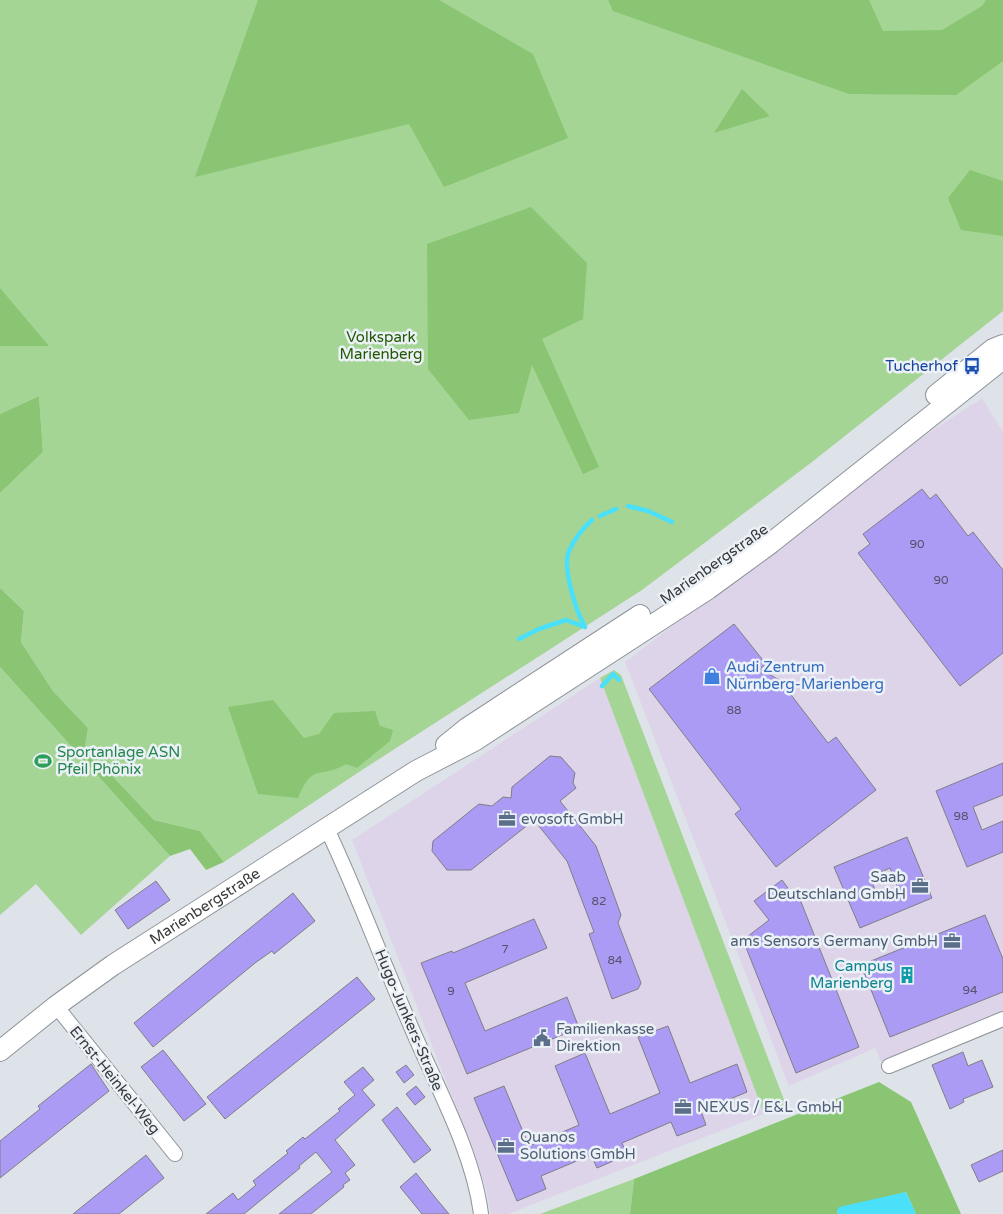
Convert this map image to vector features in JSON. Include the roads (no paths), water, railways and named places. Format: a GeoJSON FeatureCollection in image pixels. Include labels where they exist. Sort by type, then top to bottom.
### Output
{"type":"FeatureCollection","features":[{"type":"Feature","properties":{"kind":"main road","name":"Marienbergstraße"},"geometry":{"type":"LineString","coordinates":[[416,771],[467,728],[700,578],[775,522],[993,349],[1003,345]]}},
{"type":"Feature","properties":{"kind":"main road","name":"Marienbergstraße"},"geometry":{"type":"LineString","coordinates":[[0,1051],[56,1006],[114,964],[416,771],[482,736],[699,594],[771,542],[1003,359]]}},
{"type":"Feature","properties":{"kind":"main road"},"geometry":{"type":"LineString","coordinates":[[771,542],[770,534],[775,522]]}},
{"type":"Feature","properties":{"kind":"street","name":"Hugo-Junkers-Straße"},"geometry":{"type":"LineString","coordinates":[[327,829],[350,876],[408,1021],[468,1158],[478,1188],[481,1214]]}},
{"type":"Feature","properties":{"kind":"street","name":"Ernst-Heinkel-Weg"},"geometry":{"type":"LineString","coordinates":[[56,1006],[175,1154]]}},
{"type":"Feature","properties":{"kind":"street"},"geometry":{"type":"LineString","coordinates":[[889,1066],[1003,1019]]}},
{"type":"Feature","properties":{"kind":"water"},"geometry":{"type":"Polygon","coordinates":[[[906,1192],[916,1214],[838,1214],[837,1211],[839,1207],[906,1192]]]}},
{"type":"Feature","properties":{"kind":"waterway"},"geometry":{"type":"LineString","coordinates":[[628,506],[648,511],[672,522]]}},
{"type":"Feature","properties":{"kind":"waterway"},"geometry":{"type":"LineString","coordinates":[[600,516],[616,509]]}},
{"type":"Feature","properties":{"kind":"waterway"},"geometry":{"type":"LineString","coordinates":[[585,627],[571,589],[567,558],[576,538],[592,520]]}},
{"type":"Feature","properties":{"kind":"waterway"},"geometry":{"type":"LineString","coordinates":[[519,639],[539,629],[566,620],[585,627]]}},
{"type":"Feature","properties":{"kind":"waterway"},"geometry":{"type":"LineString","coordinates":[[602,686],[613,674],[619,680]]}},
{"type":"Feature","properties":{"kind":"place","name":"Tucherhof"},"geometry":{"type":"Point","coordinates":[972,366]}},
{"type":"Feature","properties":{"kind":"place","name":"Audi Zentrum Nürnberg-Marienberg"},"geometry":{"type":"Point","coordinates":[712,676]}},
{"type":"Feature","properties":{"kind":"place","name":"Sportanlage ASN Pfeil Phönix"},"geometry":{"type":"Point","coordinates":[43,761]}},
{"type":"Feature","properties":{"kind":"place","name":"evosoft GmbH"},"geometry":{"type":"Point","coordinates":[507,819]}},
{"type":"Feature","properties":{"kind":"place","name":"Saab Deutschland GmbH"},"geometry":{"type":"Point","coordinates":[920,886]}},
{"type":"Feature","properties":{"kind":"place","name":"ams Sensors Germany GmbH"},"geometry":{"type":"Point","coordinates":[952,941]}},
{"type":"Feature","properties":{"kind":"place","name":"Campus Marienberg"},"geometry":{"type":"Point","coordinates":[907,975]}},
{"type":"Feature","properties":{"kind":"place","name":"Familienkasse Direktion"},"geometry":{"type":"Point","coordinates":[542,1038]}},
{"type":"Feature","properties":{"kind":"place","name":"NEXUS / E&L GmbH"},"geometry":{"type":"Point","coordinates":[683,1107]}},
{"type":"Feature","properties":{"kind":"place","name":"Quanos Solutions GmbH"},"geometry":{"type":"Point","coordinates":[506,1146]}},
{"type":"Feature","properties":{"kind":"park label","name":"Volkspark Marienberg"},"geometry":{"type":"Point","coordinates":[381,346]}}]}
